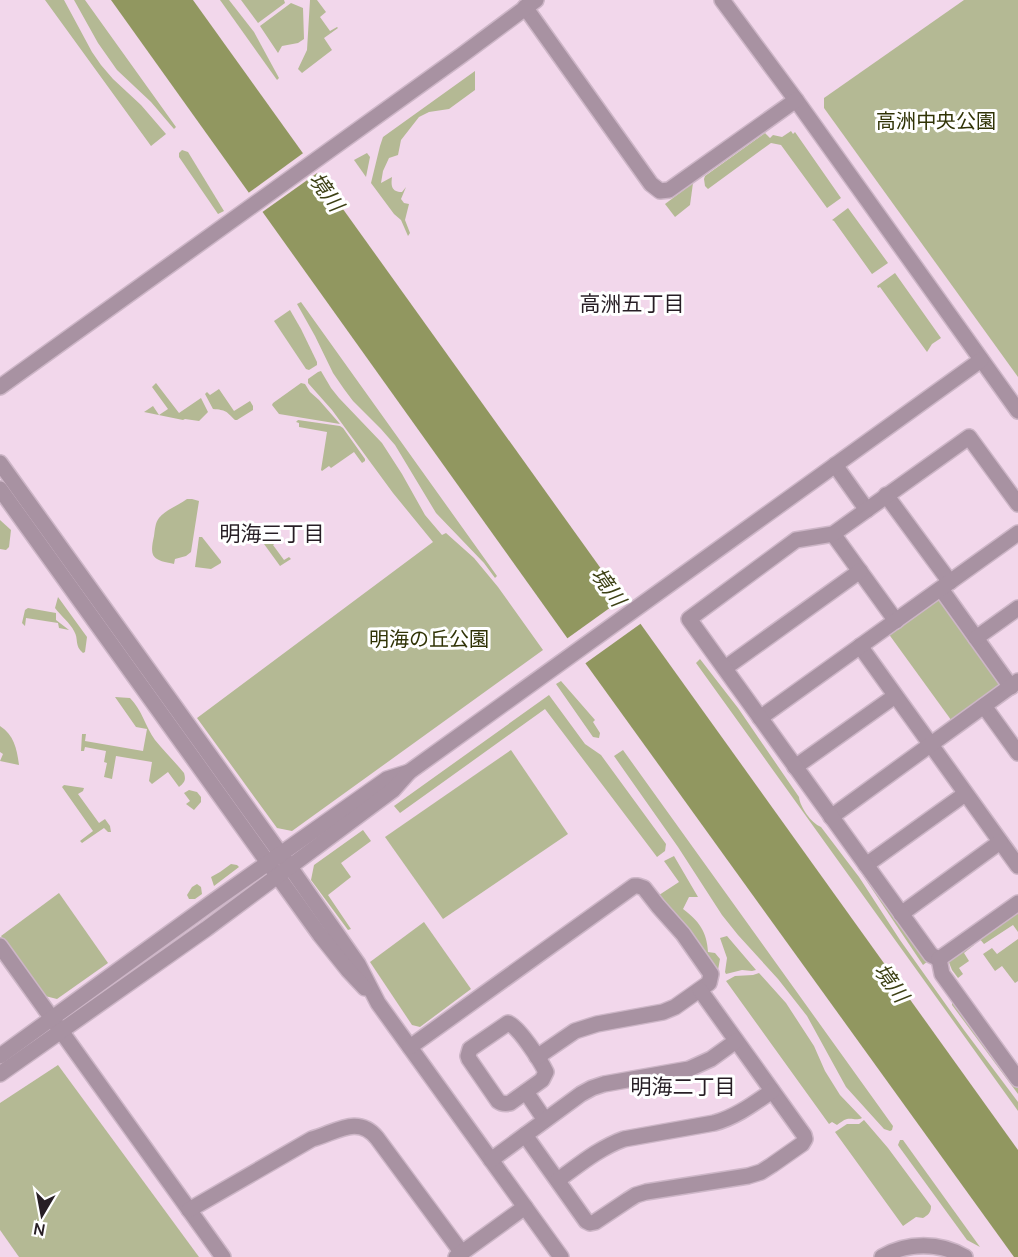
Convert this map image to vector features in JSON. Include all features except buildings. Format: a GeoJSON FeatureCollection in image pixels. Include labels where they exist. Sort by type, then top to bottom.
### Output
{"type":"FeatureCollection","features":[{"type":"Feature","properties":{"kind":"street"},"geometry":{"type":"LineString","coordinates":[[722,0],[1018,411]]}},
{"type":"Feature","properties":{"kind":"street"},"geometry":{"type":"LineString","coordinates":[[0,387],[531,4],[651,184],[660,191],[669,190],[795,100]]}},
{"type":"Feature","properties":{"kind":"street"},"geometry":{"type":"LineString","coordinates":[[0,1056],[57,1025],[206,929],[279,865],[393,790],[409,772],[981,360]]}},
{"type":"Feature","properties":{"kind":"street"},"geometry":{"type":"LineString","coordinates":[[939,959],[931,955],[689,619],[796,540],[833,534],[969,437],[1018,504]]}},
{"type":"Feature","properties":{"kind":"street"},"geometry":{"type":"LineString","coordinates":[[0,463],[279,865]]}},
{"type":"Feature","properties":{"kind":"street"},"geometry":{"type":"LineString","coordinates":[[835,465],[867,510]]}},
{"type":"Feature","properties":{"kind":"street"},"geometry":{"type":"LineString","coordinates":[[0,489],[279,865],[358,964],[378,1003],[561,1257]]}},
{"type":"Feature","properties":{"kind":"street"},"geometry":{"type":"LineString","coordinates":[[831,817],[1014,684],[976,638],[945,585],[886,495]]}},
{"type":"Feature","properties":{"kind":"street"},"geometry":{"type":"LineString","coordinates":[[760,718],[1018,533]]}},
{"type":"Feature","properties":{"kind":"street"},"geometry":{"type":"LineString","coordinates":[[833,534],[896,621]]}},
{"type":"Feature","properties":{"kind":"street"},"geometry":{"type":"LineString","coordinates":[[725,668],[860,571]]}},
{"type":"Feature","properties":{"kind":"street"},"geometry":{"type":"LineString","coordinates":[[976,638],[1018,608]]}},
{"type":"Feature","properties":{"kind":"street"},"geometry":{"type":"LineString","coordinates":[[860,646],[1018,866]]}},
{"type":"Feature","properties":{"kind":"street"},"geometry":{"type":"LineString","coordinates":[[795,767],[895,696]]}},
{"type":"Feature","properties":{"kind":"street"},"geometry":{"type":"LineString","coordinates":[[984,706],[1018,753]]}},
{"type":"Feature","properties":{"kind":"street"},"geometry":{"type":"LineString","coordinates":[[866,865],[965,794]]}},
{"type":"Feature","properties":{"kind":"street"},"geometry":{"type":"LineString","coordinates":[[901,914],[1000,842]]}},
{"type":"Feature","properties":{"kind":"street"},"geometry":{"type":"LineString","coordinates":[[410,1047],[634,886],[644,888],[683,934],[711,974],[709,983],[675,1007],[663,1012],[597,1024],[575,1031],[537,1057]]}},
{"type":"Feature","properties":{"kind":"street"},"geometry":{"type":"LineString","coordinates":[[939,959],[1018,903]]}},
{"type":"Feature","properties":{"kind":"street"},"geometry":{"type":"LineString","coordinates":[[0,946],[223,1257]]}},
{"type":"Feature","properties":{"kind":"street"},"geometry":{"type":"LineString","coordinates":[[939,959],[942,974],[1018,1079]]}},
{"type":"Feature","properties":{"kind":"street"},"geometry":{"type":"LineString","coordinates":[[525,1135],[586,1221],[590,1223],[596,1222],[646,1192],[734,1179],[761,1172],[802,1144],[805,1139],[804,1135],[700,990]]}},
{"type":"Feature","properties":{"kind":"street"},"geometry":{"type":"LineString","coordinates":[[508,1023],[515,1027],[546,1072],[542,1080],[526,1092],[510,1103],[501,1103],[469,1059],[470,1049],[508,1023]]}},
{"type":"Feature","properties":{"kind":"street"},"geometry":{"type":"LineString","coordinates":[[0,1074],[57,1025]]}},
{"type":"Feature","properties":{"kind":"street"},"geometry":{"type":"LineString","coordinates":[[491,1160],[592,1088],[689,1069],[711,1059],[736,1041]]}},
{"type":"Feature","properties":{"kind":"street"},"geometry":{"type":"LineString","coordinates":[[558,1180],[614,1143],[624,1139],[725,1120],[736,1116],[772,1091]]}},
{"type":"Feature","properties":{"kind":"street"},"geometry":{"type":"LineString","coordinates":[[526,1092],[545,1120]]}},
{"type":"Feature","properties":{"kind":"street"},"geometry":{"type":"LineString","coordinates":[[189,1210],[312,1139],[350,1126],[362,1126],[372,1131],[459,1255],[525,1207]]}},
{"type":"Feature","properties":{"kind":"street"},"geometry":{"type":"LineString","coordinates":[[882,1257],[897,1250],[922,1245],[949,1249],[965,1257]]}},
{"type":"Feature","properties":{"kind":"green space"},"geometry":{"type":"Polygon","coordinates":[[[45,0],[64,0],[101,65],[166,134],[151,146],[45,0]]]}},
{"type":"Feature","properties":{"kind":"green space"},"geometry":{"type":"Polygon","coordinates":[[[74,0],[85,0],[176,127],[174,129],[151,102],[117,70],[98,43],[74,0]]]}},
{"type":"Feature","properties":{"kind":"green space"},"geometry":{"type":"Polygon","coordinates":[[[220,0],[229,0],[254,32],[279,78],[277,80],[220,0]]]}},
{"type":"Feature","properties":{"kind":"green space"},"geometry":{"type":"Polygon","coordinates":[[[241,0],[284,0],[285,3],[258,23],[241,0]]]}},
{"type":"Feature","properties":{"kind":"green space"},"geometry":{"type":"Polygon","coordinates":[[[310,0],[317,0],[326,12],[320,17],[330,31],[338,28],[324,38],[332,50],[302,73],[298,69],[307,50],[310,0]]]}},
{"type":"Feature","properties":{"kind":"green space","name":"高洲中央公園"},"geometry":{"type":"Polygon","coordinates":[[[964,0],[1018,0],[1018,377],[824,108],[824,98],[964,0]]]}},
{"type":"Feature","properties":{"kind":"green space"},"geometry":{"type":"Polygon","coordinates":[[[291,3],[303,8],[304,39],[298,43],[282,46],[278,53],[260,26],[291,3]]]}},
{"type":"Feature","properties":{"kind":"green space"},"geometry":{"type":"Polygon","coordinates":[[[475,71],[475,90],[449,109],[429,112],[419,117],[401,140],[398,155],[389,158],[383,171],[381,183],[392,177],[392,185],[396,191],[402,192],[406,187],[401,199],[404,203],[409,204],[405,220],[410,233],[408,236],[401,220],[371,183],[383,137],[475,71]]]}},
{"type":"Feature","properties":{"kind":"green space"},"geometry":{"type":"Polygon","coordinates":[[[791,131],[793,134],[795,132],[841,198],[827,208],[781,145],[771,143],[708,189],[705,186],[705,176],[765,133],[770,138],[773,135],[782,137],[791,131]]]}},
{"type":"Feature","properties":{"kind":"green space"},"geometry":{"type":"Polygon","coordinates":[[[182,150],[188,152],[224,211],[218,214],[179,157],[182,150]]]}},
{"type":"Feature","properties":{"kind":"green space"},"geometry":{"type":"Polygon","coordinates":[[[367,153],[370,157],[366,177],[354,160],[367,153]]]}},
{"type":"Feature","properties":{"kind":"green space"},"geometry":{"type":"Polygon","coordinates":[[[693,183],[690,205],[675,217],[665,204],[693,183]]]}},
{"type":"Feature","properties":{"kind":"green space"},"geometry":{"type":"Polygon","coordinates":[[[848,208],[888,263],[872,274],[832,220],[848,208]]]}},
{"type":"Feature","properties":{"kind":"green space"},"geometry":{"type":"Polygon","coordinates":[[[895,273],[941,338],[932,344],[927,352],[877,286],[895,273]]]}},
{"type":"Feature","properties":{"kind":"green space"},"geometry":{"type":"Polygon","coordinates":[[[301,302],[497,576],[495,578],[484,563],[436,513],[395,445],[344,389],[333,373],[297,304],[301,302]]]}},
{"type":"Feature","properties":{"kind":"green space"},"geometry":{"type":"Polygon","coordinates":[[[290,310],[317,362],[317,365],[309,370],[306,369],[274,321],[290,310]]]}},
{"type":"Feature","properties":{"kind":"green space","name":"明海の丘公園"},"geometry":{"type":"Polygon","coordinates":[[[321,371],[339,398],[382,443],[425,515],[442,535],[446,533],[474,558],[498,587],[543,650],[292,831],[277,828],[197,718],[433,542],[393,493],[332,410],[308,383],[308,379],[321,371]]]}},
{"type":"Feature","properties":{"kind":"green space"},"geometry":{"type":"Polygon","coordinates":[[[156,383],[179,413],[201,398],[208,412],[199,421],[183,420],[144,412],[153,406],[159,415],[168,409],[152,387],[156,383]]]}},
{"type":"Feature","properties":{"kind":"green space"},"geometry":{"type":"Polygon","coordinates":[[[301,383],[305,384],[340,424],[279,414],[272,405],[273,403],[301,383]]]}},
{"type":"Feature","properties":{"kind":"green space"},"geometry":{"type":"Polygon","coordinates":[[[219,389],[234,411],[250,401],[253,410],[235,420],[221,410],[213,409],[205,394],[207,392],[210,395],[219,389]]]}},
{"type":"Feature","properties":{"kind":"green space"},"geometry":{"type":"Polygon","coordinates":[[[298,420],[340,426],[365,461],[362,463],[354,452],[331,468],[329,466],[322,471],[327,432],[299,427],[299,423],[296,422],[298,420]]]}},
{"type":"Feature","properties":{"kind":"green space"},"geometry":{"type":"Polygon","coordinates":[[[187,499],[199,501],[191,552],[175,559],[174,564],[161,561],[154,557],[152,549],[155,527],[165,512],[187,499]]]}},
{"type":"Feature","properties":{"kind":"green space"},"geometry":{"type":"Polygon","coordinates":[[[0,520],[11,530],[9,547],[6,550],[0,549],[0,520]]]}},
{"type":"Feature","properties":{"kind":"green space"},"geometry":{"type":"Polygon","coordinates":[[[199,537],[202,537],[221,561],[211,569],[195,567],[199,537]]]}},
{"type":"Feature","properties":{"kind":"green space"},"geometry":{"type":"Polygon","coordinates":[[[275,537],[278,541],[273,545],[284,560],[289,557],[291,559],[280,566],[264,544],[275,537]]]}},
{"type":"Feature","properties":{"kind":"green space"},"geometry":{"type":"Polygon","coordinates":[[[58,597],[87,637],[83,653],[78,648],[72,628],[55,608],[58,597]]]}},
{"type":"Feature","properties":{"kind":"green space"},"geometry":{"type":"Polygon","coordinates":[[[936,600],[941,600],[1003,686],[954,724],[888,633],[936,600]]]}},
{"type":"Feature","properties":{"kind":"green space"},"geometry":{"type":"Polygon","coordinates":[[[28,608],[56,613],[56,620],[69,630],[59,628],[58,623],[26,618],[25,626],[22,623],[25,610],[28,608]]]}},
{"type":"Feature","properties":{"kind":"green space"},"geometry":{"type":"Polygon","coordinates":[[[700,659],[738,708],[799,797],[807,814],[821,827],[859,877],[900,940],[1018,1102],[1018,1111],[696,663],[700,659]]]}},
{"type":"Feature","properties":{"kind":"green space"},"geometry":{"type":"Polygon","coordinates":[[[561,681],[595,720],[593,722],[600,733],[599,738],[593,737],[556,684],[561,681]]]}},
{"type":"Feature","properties":{"kind":"green space"},"geometry":{"type":"Polygon","coordinates":[[[549,695],[585,744],[601,755],[666,844],[665,851],[657,857],[545,709],[400,813],[394,806],[549,695]]]}},
{"type":"Feature","properties":{"kind":"green space"},"geometry":{"type":"Polygon","coordinates":[[[115,697],[130,698],[155,740],[184,773],[185,781],[179,787],[168,772],[152,784],[149,781],[152,762],[116,756],[112,779],[104,777],[107,763],[104,762],[106,751],[85,747],[84,751],[81,751],[82,734],[86,734],[85,741],[143,751],[147,729],[136,727],[115,697]]]}},
{"type":"Feature","properties":{"kind":"green space"},"geometry":{"type":"Polygon","coordinates":[[[0,726],[9,734],[14,743],[19,765],[0,761],[3,754],[0,752],[0,726]]]}},
{"type":"Feature","properties":{"kind":"green space"},"geometry":{"type":"Polygon","coordinates":[[[511,750],[568,834],[443,919],[385,837],[511,750]]]}},
{"type":"Feature","properties":{"kind":"green space"},"geometry":{"type":"Polygon","coordinates":[[[623,750],[893,1126],[892,1130],[884,1129],[846,1087],[807,1016],[722,915],[678,847],[614,756],[623,750]]]}},
{"type":"Feature","properties":{"kind":"green space"},"geometry":{"type":"Polygon","coordinates":[[[64,785],[84,788],[78,794],[99,823],[105,819],[111,832],[104,828],[82,843],[80,841],[93,831],[62,787],[64,785]]]}},
{"type":"Feature","properties":{"kind":"green space"},"geometry":{"type":"Polygon","coordinates":[[[189,790],[197,792],[201,797],[201,802],[194,810],[186,804],[190,801],[184,793],[189,790]]]}},
{"type":"Feature","properties":{"kind":"green space"},"geometry":{"type":"Polygon","coordinates":[[[363,830],[371,841],[341,863],[351,877],[328,895],[351,929],[348,930],[311,880],[314,865],[363,830]]]}},
{"type":"Feature","properties":{"kind":"green space"},"geometry":{"type":"Polygon","coordinates":[[[674,856],[698,897],[689,897],[683,909],[701,928],[708,952],[715,953],[720,959],[716,971],[656,897],[679,882],[664,861],[674,856]]]}},
{"type":"Feature","properties":{"kind":"green space"},"geometry":{"type":"Polygon","coordinates":[[[231,864],[239,867],[214,886],[211,877],[231,864]]]}},
{"type":"Feature","properties":{"kind":"green space"},"geometry":{"type":"Polygon","coordinates":[[[863,869],[928,961],[923,965],[860,871],[863,869]]]}},
{"type":"Feature","properties":{"kind":"green space"},"geometry":{"type":"Polygon","coordinates":[[[197,884],[201,887],[202,894],[195,899],[189,899],[187,895],[197,884]]]}},
{"type":"Feature","properties":{"kind":"green space"},"geometry":{"type":"Polygon","coordinates":[[[59,893],[108,963],[57,999],[45,996],[1,936],[59,893]]]}},
{"type":"Feature","properties":{"kind":"green space"},"geometry":{"type":"Polygon","coordinates":[[[1018,911],[1018,932],[1013,925],[984,944],[979,938],[1018,911]]]}},
{"type":"Feature","properties":{"kind":"green space"},"geometry":{"type":"Polygon","coordinates":[[[424,922],[471,989],[420,1027],[412,1025],[370,962],[424,922]]]}},
{"type":"Feature","properties":{"kind":"green space"},"geometry":{"type":"Polygon","coordinates":[[[727,936],[756,970],[742,970],[726,974],[727,958],[720,938],[727,936]]]}},
{"type":"Feature","properties":{"kind":"green space"},"geometry":{"type":"Polygon","coordinates":[[[1018,939],[1018,981],[1015,983],[1002,966],[995,971],[983,954],[992,948],[997,954],[1018,939]]]}},
{"type":"Feature","properties":{"kind":"green space"},"geometry":{"type":"Polygon","coordinates":[[[972,943],[974,945],[964,953],[969,961],[959,968],[963,974],[958,978],[948,960],[972,943]]]}},
{"type":"Feature","properties":{"kind":"green space"},"geometry":{"type":"Polygon","coordinates":[[[759,973],[786,1003],[814,1046],[825,1071],[840,1095],[862,1118],[847,1119],[837,1125],[832,1122],[829,1124],[726,981],[735,976],[759,973]]]}},
{"type":"Feature","properties":{"kind":"green space"},"geometry":{"type":"Polygon","coordinates":[[[952,998],[1018,1084],[1018,1094],[952,1005],[952,998]]]}},
{"type":"Feature","properties":{"kind":"green space"},"geometry":{"type":"Polygon","coordinates":[[[58,1065],[199,1257],[19,1257],[0,1230],[0,1103],[58,1065]]]}},
{"type":"Feature","properties":{"kind":"green space"},"geometry":{"type":"Polygon","coordinates":[[[864,1120],[931,1206],[930,1212],[925,1217],[916,1217],[903,1226],[835,1132],[847,1124],[859,1124],[864,1120]]]}},
{"type":"Feature","properties":{"kind":"green space"},"geometry":{"type":"Polygon","coordinates":[[[900,1140],[903,1140],[980,1247],[967,1240],[900,1148],[898,1145],[900,1140]]]}},
{"type":"Feature","properties":{"kind":"water","name":"境川"},"geometry":{"type":"Polygon","coordinates":[[[111,0],[193,0],[1018,1150],[1018,1257],[1014,1257],[565,635],[111,0]]]}},
{"type":"Feature","properties":{"kind":"pier"},"geometry":{"type":"Polygon","coordinates":[[[306,151],[320,171],[261,213],[247,194],[306,151]]]}},
{"type":"Feature","properties":{"kind":"pier"},"geometry":{"type":"Polygon","coordinates":[[[625,597],[643,622],[583,665],[565,640],[625,597]]]}},
{"type":"Feature","properties":{"kind":"district","name":"高洲五丁目"},"geometry":{"type":"Point","coordinates":[632,304]}},
{"type":"Feature","properties":{"kind":"district","name":"明海三丁目"},"geometry":{"type":"Point","coordinates":[272,534]}},
{"type":"Feature","properties":{"kind":"district","name":"明海二丁目"},"geometry":{"type":"Point","coordinates":[683,1087]}}]}
